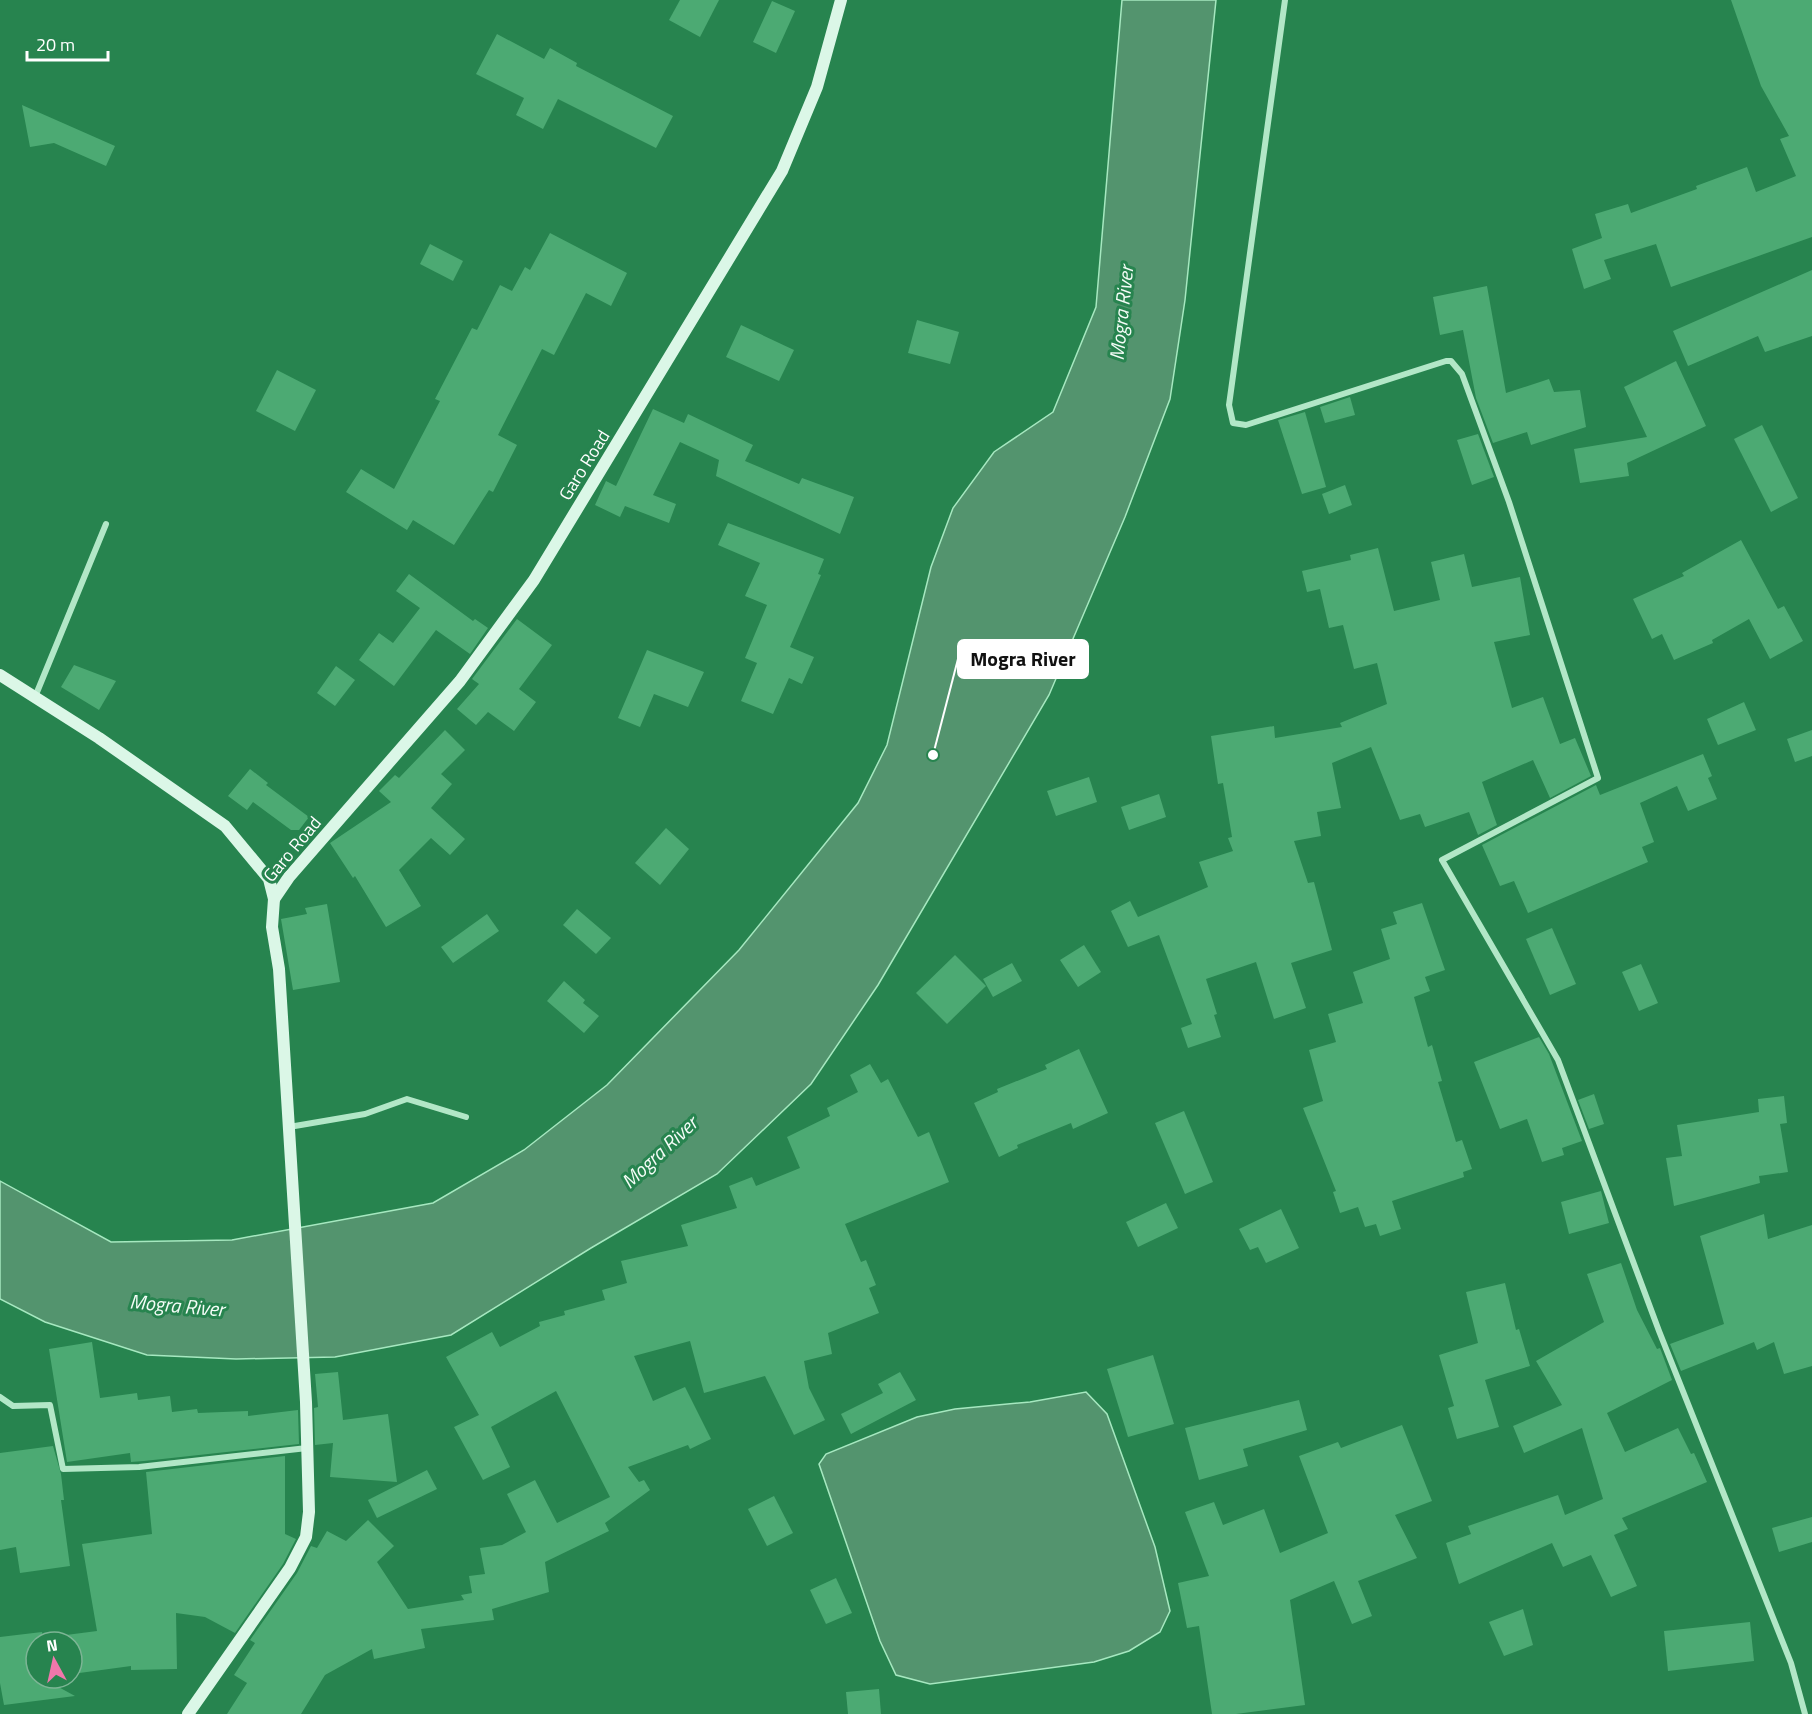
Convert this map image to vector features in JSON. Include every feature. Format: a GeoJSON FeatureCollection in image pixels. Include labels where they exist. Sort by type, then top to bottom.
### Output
{"type":"FeatureCollection","features":[{"type":"Feature","properties":{"kind":"street","name":"Garo Road"},"geometry":{"type":"LineString","coordinates":[[274,899],[289,877],[460,681],[534,580],[782,171],[817,87],[842,0]]}},
{"type":"Feature","properties":{"kind":"street"},"geometry":{"type":"LineString","coordinates":[[1285,0],[1229,405],[1233,423],[1246,425],[1446,361],[1451,361],[1462,374],[1494,459],[1598,778],[1442,860],[1558,1060],[1672,1363],[1791,1663],[1805,1714]]}},
{"type":"Feature","properties":{"kind":"street"},"geometry":{"type":"LineString","coordinates":[[35,698],[106,524]]}},
{"type":"Feature","properties":{"kind":"street"},"geometry":{"type":"LineString","coordinates":[[0,675],[225,826],[265,872],[274,899],[272,927],[279,969],[289,1127],[306,1402],[309,1512],[306,1537],[290,1568],[188,1714]]}},
{"type":"Feature","properties":{"kind":"street"},"geometry":{"type":"LineString","coordinates":[[289,1127],[365,1114],[407,1099],[466,1116]]}},
{"type":"Feature","properties":{"kind":"street"},"geometry":{"type":"LineString","coordinates":[[0,1396],[13,1406],[50,1405],[63,1469],[139,1467],[307,1448]]}},
{"type":"Feature","properties":{"kind":"water"},"geometry":{"type":"Polygon","coordinates":[[[1122,0],[1216,0],[1185,300],[1170,399],[1125,517],[1049,695],[878,985],[811,1084],[717,1174],[591,1248],[451,1335],[335,1357],[236,1359],[147,1355],[45,1322],[0,1299],[0,1181],[111,1242],[232,1240],[433,1203],[524,1150],[607,1085],[739,950],[858,803],[887,745],[931,567],[953,508],[994,452],[1053,412],[1096,307],[1122,0]]]}},
{"type":"Feature","properties":{"kind":"water"},"geometry":{"type":"Polygon","coordinates":[[[1086,1392],[1107,1414],[1155,1547],[1170,1611],[1160,1632],[1129,1651],[1094,1662],[930,1684],[896,1675],[880,1641],[819,1464],[826,1454],[917,1417],[955,1409],[1030,1402],[1086,1392]]]}},
{"type":"Feature","properties":{"kind":"building"},"geometry":{"type":"Polygon","coordinates":[[[680,0],[719,0],[700,37],[669,20],[680,0]]]}},
{"type":"Feature","properties":{"kind":"building"},"geometry":{"type":"Polygon","coordinates":[[[1731,0],[1812,0],[1812,237],[1671,287],[1656,244],[1604,260],[1611,279],[1584,289],[1572,249],[1602,238],[1595,214],[1628,204],[1631,213],[1697,189],[1696,186],[1747,167],[1756,192],[1796,176],[1780,139],[1789,136],[1761,86],[1731,0]]]}},
{"type":"Feature","properties":{"kind":"building"},"geometry":{"type":"Polygon","coordinates":[[[772,1],[795,11],[776,53],[753,42],[772,1]]]}},
{"type":"Feature","properties":{"kind":"building"},"geometry":{"type":"Polygon","coordinates":[[[497,34],[544,59],[550,48],[577,63],[576,66],[673,116],[656,148],[558,99],[543,129],[516,115],[524,98],[476,74],[497,34]]]}},
{"type":"Feature","properties":{"kind":"building"},"geometry":{"type":"Polygon","coordinates":[[[22,105],[115,146],[106,166],[54,143],[30,147],[22,105]]]}},
{"type":"Feature","properties":{"kind":"building"},"geometry":{"type":"Polygon","coordinates":[[[550,233],[627,273],[611,306],[586,293],[554,355],[542,349],[498,435],[517,445],[493,492],[489,490],[454,545],[413,520],[407,530],[346,492],[361,469],[394,489],[440,401],[435,399],[472,328],[477,330],[500,285],[512,291],[525,267],[530,270],[550,233]]]}},
{"type":"Feature","properties":{"kind":"building"},"geometry":{"type":"Polygon","coordinates":[[[430,244],[463,261],[453,281],[420,264],[430,244]]]}},
{"type":"Feature","properties":{"kind":"building"},"geometry":{"type":"Polygon","coordinates":[[[1812,270],[1812,336],[1765,352],[1758,336],[1688,366],[1673,331],[1812,270]]]}},
{"type":"Feature","properties":{"kind":"building"},"geometry":{"type":"Polygon","coordinates":[[[1487,286],[1506,393],[1549,379],[1554,392],[1580,390],[1586,427],[1531,445],[1527,432],[1493,443],[1476,398],[1463,330],[1440,335],[1433,297],[1487,286]]]}},
{"type":"Feature","properties":{"kind":"building"},"geometry":{"type":"Polygon","coordinates":[[[917,320],[959,332],[950,364],[908,353],[917,320]]]}},
{"type":"Feature","properties":{"kind":"building"},"geometry":{"type":"Polygon","coordinates":[[[741,325],[794,350],[779,381],[726,357],[741,325]]]}},
{"type":"Feature","properties":{"kind":"building"},"geometry":{"type":"Polygon","coordinates":[[[1676,361],[1706,426],[1627,463],[1629,476],[1580,483],[1574,449],[1647,437],[1624,387],[1676,361]]]}},
{"type":"Feature","properties":{"kind":"building"},"geometry":{"type":"Polygon","coordinates":[[[277,370],[316,390],[295,431],[256,411],[277,370]]]}},
{"type":"Feature","properties":{"kind":"building"},"geometry":{"type":"Polygon","coordinates":[[[1350,397],[1355,415],[1325,423],[1320,407],[1350,397]]]}},
{"type":"Feature","properties":{"kind":"building"},"geometry":{"type":"Polygon","coordinates":[[[653,409],[684,423],[688,414],[753,445],[745,461],[799,484],[802,478],[854,497],[840,534],[716,476],[719,460],[680,442],[653,495],[676,504],[669,523],[625,506],[620,517],[595,505],[606,481],[616,486],[653,409]]]}},
{"type":"Feature","properties":{"kind":"building"},"geometry":{"type":"Polygon","coordinates":[[[1305,412],[1326,487],[1302,494],[1278,420],[1305,412]]]}},
{"type":"Feature","properties":{"kind":"building"},"geometry":{"type":"Polygon","coordinates":[[[1762,425],[1798,498],[1771,512],[1734,439],[1762,425]]]}},
{"type":"Feature","properties":{"kind":"building"},"geometry":{"type":"Polygon","coordinates":[[[1478,434],[1494,477],[1472,485],[1457,440],[1478,434]]]}},
{"type":"Feature","properties":{"kind":"building"},"geometry":{"type":"Polygon","coordinates":[[[1345,485],[1352,505],[1329,514],[1322,494],[1345,485]]]}},
{"type":"Feature","properties":{"kind":"building"},"geometry":{"type":"Polygon","coordinates":[[[728,523],[824,559],[818,574],[821,575],[790,647],[814,657],[802,684],[789,678],[773,714],[741,701],[757,663],[745,658],[767,605],[745,596],[760,563],[718,545],[728,523]]]}},
{"type":"Feature","properties":{"kind":"building"},"geometry":{"type":"Polygon","coordinates":[[[1741,540],[1778,609],[1784,606],[1803,641],[1770,659],[1749,619],[1712,640],[1713,643],[1674,660],[1662,634],[1652,639],[1633,599],[1684,576],[1682,573],[1741,540]]]}},
{"type":"Feature","properties":{"kind":"building"},"geometry":{"type":"Polygon","coordinates":[[[1378,548],[1394,611],[1440,600],[1431,562],[1464,554],[1472,587],[1520,577],[1530,635],[1494,642],[1512,708],[1543,697],[1560,744],[1575,738],[1591,776],[1550,798],[1533,760],[1482,782],[1497,825],[1478,835],[1469,812],[1425,827],[1420,814],[1400,820],[1371,747],[1332,763],[1341,808],[1317,812],[1321,836],[1294,841],[1308,883],[1314,882],[1332,950],[1291,963],[1306,1008],[1274,1019],[1256,962],[1206,979],[1217,1014],[1214,1015],[1221,1037],[1188,1048],[1181,1028],[1192,1024],[1159,935],[1128,947],[1111,911],[1130,901],[1138,917],[1208,887],[1199,862],[1233,851],[1228,838],[1232,837],[1223,783],[1218,784],[1211,736],[1274,726],[1275,738],[1342,727],[1340,723],[1387,704],[1377,663],[1354,669],[1343,625],[1329,628],[1320,589],[1307,592],[1302,571],[1351,560],[1350,555],[1378,548]]]}},
{"type":"Feature","properties":{"kind":"building"},"geometry":{"type":"Polygon","coordinates":[[[409,574],[473,621],[475,619],[488,628],[470,654],[436,630],[394,686],[359,660],[379,633],[393,643],[420,608],[396,591],[409,574]]]}},
{"type":"Feature","properties":{"kind":"building"},"geometry":{"type":"Polygon","coordinates":[[[517,619],[552,645],[519,689],[536,702],[514,731],[488,712],[476,725],[457,709],[479,684],[472,679],[517,619]]]}},
{"type":"Feature","properties":{"kind":"building"},"geometry":{"type":"Polygon","coordinates":[[[647,650],[704,672],[688,707],[654,694],[640,727],[618,718],[647,650]]]}},
{"type":"Feature","properties":{"kind":"building"},"geometry":{"type":"Polygon","coordinates":[[[74,665],[116,681],[99,710],[61,687],[74,665]]]}},
{"type":"Feature","properties":{"kind":"building"},"geometry":{"type":"Polygon","coordinates":[[[336,666],[355,680],[335,706],[317,693],[336,666]]]}},
{"type":"Feature","properties":{"kind":"building"},"geometry":{"type":"Polygon","coordinates":[[[1744,702],[1756,730],[1718,745],[1707,719],[1744,702]]]}},
{"type":"Feature","properties":{"kind":"building"},"geometry":{"type":"Polygon","coordinates":[[[445,730],[465,750],[441,774],[452,784],[431,808],[465,839],[450,855],[431,838],[399,870],[421,906],[386,927],[355,876],[353,878],[330,843],[391,802],[379,791],[395,775],[399,778],[445,730]]]}},
{"type":"Feature","properties":{"kind":"building"},"geometry":{"type":"Polygon","coordinates":[[[1812,730],[1812,756],[1795,762],[1787,739],[1812,730]]]}},
{"type":"Feature","properties":{"kind":"building"},"geometry":{"type":"Polygon","coordinates":[[[1703,754],[1712,776],[1708,778],[1717,799],[1688,811],[1677,786],[1640,803],[1654,842],[1642,847],[1648,862],[1528,913],[1514,881],[1500,886],[1482,845],[1596,785],[1600,795],[1703,754]]]}},
{"type":"Feature","properties":{"kind":"building"},"geometry":{"type":"Polygon","coordinates":[[[250,769],[268,783],[266,785],[309,817],[299,830],[291,830],[253,802],[247,810],[228,796],[250,769]]]}},
{"type":"Feature","properties":{"kind":"building"},"geometry":{"type":"Polygon","coordinates":[[[1089,777],[1097,802],[1056,816],[1047,791],[1089,777]]]}},
{"type":"Feature","properties":{"kind":"building"},"geometry":{"type":"Polygon","coordinates":[[[1159,794],[1166,817],[1129,830],[1121,807],[1159,794]]]}},
{"type":"Feature","properties":{"kind":"building"},"geometry":{"type":"Polygon","coordinates":[[[666,828],[689,849],[660,885],[635,863],[666,828]]]}},
{"type":"Feature","properties":{"kind":"building"},"geometry":{"type":"Polygon","coordinates":[[[1422,903],[1445,970],[1425,977],[1430,991],[1414,997],[1428,1047],[1432,1045],[1442,1081],[1438,1082],[1456,1142],[1462,1140],[1472,1169],[1463,1172],[1464,1177],[1392,1201],[1401,1229],[1380,1236],[1376,1224],[1365,1227],[1358,1207],[1340,1213],[1333,1192],[1336,1191],[1303,1108],[1323,1101],[1309,1050],[1336,1042],[1328,1014],[1363,1003],[1353,972],[1390,959],[1381,929],[1397,924],[1393,912],[1422,903]]]}},
{"type":"Feature","properties":{"kind":"building"},"geometry":{"type":"Polygon","coordinates":[[[327,904],[340,982],[293,990],[281,919],[307,914],[305,908],[327,904]]]}},
{"type":"Feature","properties":{"kind":"building"},"geometry":{"type":"Polygon","coordinates":[[[577,909],[611,938],[596,954],[563,925],[577,909]]]}},
{"type":"Feature","properties":{"kind":"building"},"geometry":{"type":"Polygon","coordinates":[[[487,914],[499,931],[453,963],[441,947],[487,914]]]}},
{"type":"Feature","properties":{"kind":"building"},"geometry":{"type":"Polygon","coordinates":[[[1552,928],[1576,984],[1550,995],[1526,939],[1552,928]]]}},
{"type":"Feature","properties":{"kind":"building"},"geometry":{"type":"Polygon","coordinates":[[[1084,945],[1101,972],[1078,987],[1060,960],[1084,945]]]}},
{"type":"Feature","properties":{"kind":"building"},"geometry":{"type":"Polygon","coordinates":[[[955,955],[986,986],[947,1024],[916,993],[955,955]]]}},
{"type":"Feature","properties":{"kind":"building"},"geometry":{"type":"Polygon","coordinates":[[[1012,963],[1022,981],[993,997],[983,979],[1012,963]]]}},
{"type":"Feature","properties":{"kind":"building"},"geometry":{"type":"Polygon","coordinates":[[[1641,964],[1658,1003],[1639,1011],[1622,972],[1641,964]]]}},
{"type":"Feature","properties":{"kind":"building"},"geometry":{"type":"Polygon","coordinates":[[[564,981],[585,1000],[583,1003],[599,1016],[584,1033],[547,1001],[564,981]]]}},
{"type":"Feature","properties":{"kind":"building"},"geometry":{"type":"Polygon","coordinates":[[[1539,1037],[1549,1054],[1582,1141],[1562,1148],[1564,1155],[1542,1162],[1527,1119],[1500,1129],[1474,1062],[1539,1037]]]}},
{"type":"Feature","properties":{"kind":"building"},"geometry":{"type":"Polygon","coordinates":[[[1079,1049],[1108,1113],[1073,1129],[1071,1123],[1017,1145],[1018,1148],[999,1157],[974,1103],[998,1092],[997,1089],[1047,1069],[1045,1065],[1079,1049]]]}},
{"type":"Feature","properties":{"kind":"building"},"geometry":{"type":"Polygon","coordinates":[[[870,1064],[881,1083],[888,1079],[918,1137],[929,1132],[949,1182],[845,1224],[861,1262],[866,1260],[876,1285],[869,1288],[879,1313],[828,1333],[832,1354],[804,1361],[809,1388],[825,1420],[794,1435],[765,1376],[704,1393],[690,1341],[634,1356],[653,1401],[685,1387],[711,1439],[690,1449],[688,1445],[628,1467],[639,1482],[644,1480],[650,1490],[605,1523],[609,1531],[545,1562],[549,1592],[492,1609],[494,1620],[421,1629],[425,1648],[374,1659],[372,1649],[325,1675],[301,1714],[227,1714],[247,1683],[234,1675],[255,1643],[250,1640],[297,1573],[311,1546],[317,1548],[327,1531],[346,1541],[368,1520],[394,1546],[377,1562],[408,1609],[464,1600],[461,1595],[472,1593],[469,1576],[485,1574],[480,1548],[502,1545],[526,1532],[507,1494],[535,1480],[557,1523],[610,1497],[556,1391],[491,1427],[510,1467],[483,1480],[454,1427],[479,1415],[446,1357],[492,1332],[500,1347],[540,1326],[539,1322],[565,1315],[564,1311],[605,1300],[602,1290],[627,1283],[621,1261],[688,1246],[681,1225],[737,1208],[729,1186],[752,1177],[756,1186],[800,1168],[787,1137],[830,1116],[827,1108],[858,1092],[850,1075],[870,1064]]]}},
{"type":"Feature","properties":{"kind":"building"},"geometry":{"type":"Polygon","coordinates":[[[1594,1094],[1604,1124],[1589,1129],[1578,1100],[1594,1094]]]}},
{"type":"Feature","properties":{"kind":"building"},"geometry":{"type":"Polygon","coordinates":[[[1784,1096],[1787,1123],[1780,1124],[1788,1172],[1759,1176],[1760,1183],[1674,1206],[1666,1158],[1682,1156],[1677,1125],[1759,1112],[1758,1099],[1784,1096]]]}},
{"type":"Feature","properties":{"kind":"building"},"geometry":{"type":"Polygon","coordinates":[[[1184,1111],[1213,1182],[1185,1194],[1155,1123],[1184,1111]]]}},
{"type":"Feature","properties":{"kind":"building"},"geometry":{"type":"Polygon","coordinates":[[[1601,1191],[1609,1223],[1569,1234],[1561,1202],[1601,1191]]]}},
{"type":"Feature","properties":{"kind":"building"},"geometry":{"type":"Polygon","coordinates":[[[1166,1203],[1178,1228],[1138,1247],[1126,1222],[1166,1203]]]}},
{"type":"Feature","properties":{"kind":"building"},"geometry":{"type":"Polygon","coordinates":[[[1281,1209],[1299,1248],[1266,1263],[1258,1247],[1250,1250],[1239,1229],[1281,1209]]]}},
{"type":"Feature","properties":{"kind":"building"},"geometry":{"type":"Polygon","coordinates":[[[1764,1214],[1768,1239],[1812,1225],[1812,1366],[1784,1374],[1774,1342],[1757,1350],[1754,1342],[1681,1371],[1670,1344],[1724,1324],[1700,1236],[1764,1214]]]}},
{"type":"Feature","properties":{"kind":"building"},"geometry":{"type":"Polygon","coordinates":[[[1621,1263],[1637,1310],[1657,1349],[1660,1348],[1672,1380],[1607,1413],[1625,1452],[1678,1428],[1691,1454],[1694,1453],[1707,1482],[1622,1518],[1628,1529],[1614,1535],[1637,1586],[1611,1597],[1591,1555],[1563,1567],[1552,1543],[1459,1584],[1446,1543],[1471,1534],[1468,1526],[1558,1495],[1565,1515],[1603,1499],[1582,1428],[1524,1453],[1513,1426],[1562,1405],[1536,1361],[1604,1322],[1587,1274],[1621,1263]]]}},
{"type":"Feature","properties":{"kind":"building"},"geometry":{"type":"Polygon","coordinates":[[[1505,1283],[1516,1330],[1519,1329],[1530,1366],[1485,1380],[1499,1427],[1457,1439],[1448,1408],[1454,1406],[1439,1355],[1478,1343],[1466,1292],[1505,1283]]]}},
{"type":"Feature","properties":{"kind":"building"},"geometry":{"type":"Polygon","coordinates":[[[92,1342],[100,1398],[137,1393],[138,1400],[170,1396],[172,1412],[197,1409],[198,1413],[248,1411],[248,1416],[298,1410],[299,1444],[144,1461],[131,1462],[130,1453],[67,1462],[49,1349],[92,1342]]]}},
{"type":"Feature","properties":{"kind":"building"},"geometry":{"type":"Polygon","coordinates":[[[1153,1355],[1174,1424],[1128,1437],[1107,1369],[1153,1355]]]}},
{"type":"Feature","properties":{"kind":"building"},"geometry":{"type":"Polygon","coordinates":[[[338,1372],[343,1420],[388,1414],[397,1482],[330,1477],[333,1443],[315,1445],[314,1408],[318,1407],[315,1374],[338,1372]]]}},
{"type":"Feature","properties":{"kind":"building"},"geometry":{"type":"Polygon","coordinates":[[[900,1372],[916,1400],[851,1434],[841,1414],[883,1393],[878,1384],[900,1372]]]}},
{"type":"Feature","properties":{"kind":"building"},"geometry":{"type":"Polygon","coordinates":[[[1299,1400],[1307,1430],[1243,1449],[1248,1466],[1199,1480],[1185,1428],[1299,1400]]]}},
{"type":"Feature","properties":{"kind":"building"},"geometry":{"type":"Polygon","coordinates":[[[1402,1425],[1432,1501],[1395,1515],[1417,1558],[1358,1581],[1372,1616],[1352,1624],[1334,1581],[1290,1600],[1305,1705],[1236,1714],[1212,1714],[1199,1626],[1187,1628],[1178,1583],[1209,1576],[1185,1512],[1214,1502],[1223,1525],[1264,1509],[1280,1553],[1328,1533],[1299,1456],[1338,1442],[1341,1448],[1402,1425]]]}},
{"type":"Feature","properties":{"kind":"building"},"geometry":{"type":"Polygon","coordinates":[[[53,1446],[61,1474],[64,1500],[61,1500],[70,1566],[20,1573],[16,1547],[0,1550],[0,1453],[53,1446]]]}},
{"type":"Feature","properties":{"kind":"building"},"geometry":{"type":"Polygon","coordinates":[[[285,1456],[285,1534],[296,1539],[283,1564],[235,1633],[205,1617],[176,1613],[177,1669],[131,1670],[131,1666],[84,1672],[84,1633],[97,1631],[82,1544],[152,1534],[146,1472],[285,1456]]]}},
{"type":"Feature","properties":{"kind":"building"},"geometry":{"type":"Polygon","coordinates":[[[427,1470],[437,1489],[377,1518],[368,1500],[427,1470]]]}},
{"type":"Feature","properties":{"kind":"building"},"geometry":{"type":"Polygon","coordinates":[[[774,1496],[793,1533],[767,1546],[748,1509],[774,1496]]]}},
{"type":"Feature","properties":{"kind":"building"},"geometry":{"type":"Polygon","coordinates":[[[1812,1517],[1812,1542],[1779,1552],[1772,1528],[1812,1517]]]}},
{"type":"Feature","properties":{"kind":"building"},"geometry":{"type":"Polygon","coordinates":[[[836,1578],[852,1613],[826,1624],[810,1590],[836,1578]]]}},
{"type":"Feature","properties":{"kind":"building"},"geometry":{"type":"Polygon","coordinates":[[[1523,1609],[1533,1645],[1504,1656],[1489,1622],[1523,1609]]]}},
{"type":"Feature","properties":{"kind":"building"},"geometry":{"type":"Polygon","coordinates":[[[1750,1622],[1754,1661],[1668,1671],[1664,1631],[1750,1622]]]}},
{"type":"Feature","properties":{"kind":"building"},"geometry":{"type":"Polygon","coordinates":[[[24,1634],[24,1690],[64,1690],[75,1696],[4,1705],[0,1683],[0,1637],[24,1634]]]}},
{"type":"Feature","properties":{"kind":"building"},"geometry":{"type":"Polygon","coordinates":[[[879,1689],[881,1714],[848,1714],[846,1692],[879,1689]]]}},
{"type":"Feature","properties":{"kind":"place","name":"Mogra River"},"geometry":{"type":"Point","coordinates":[933,755]}}]}
